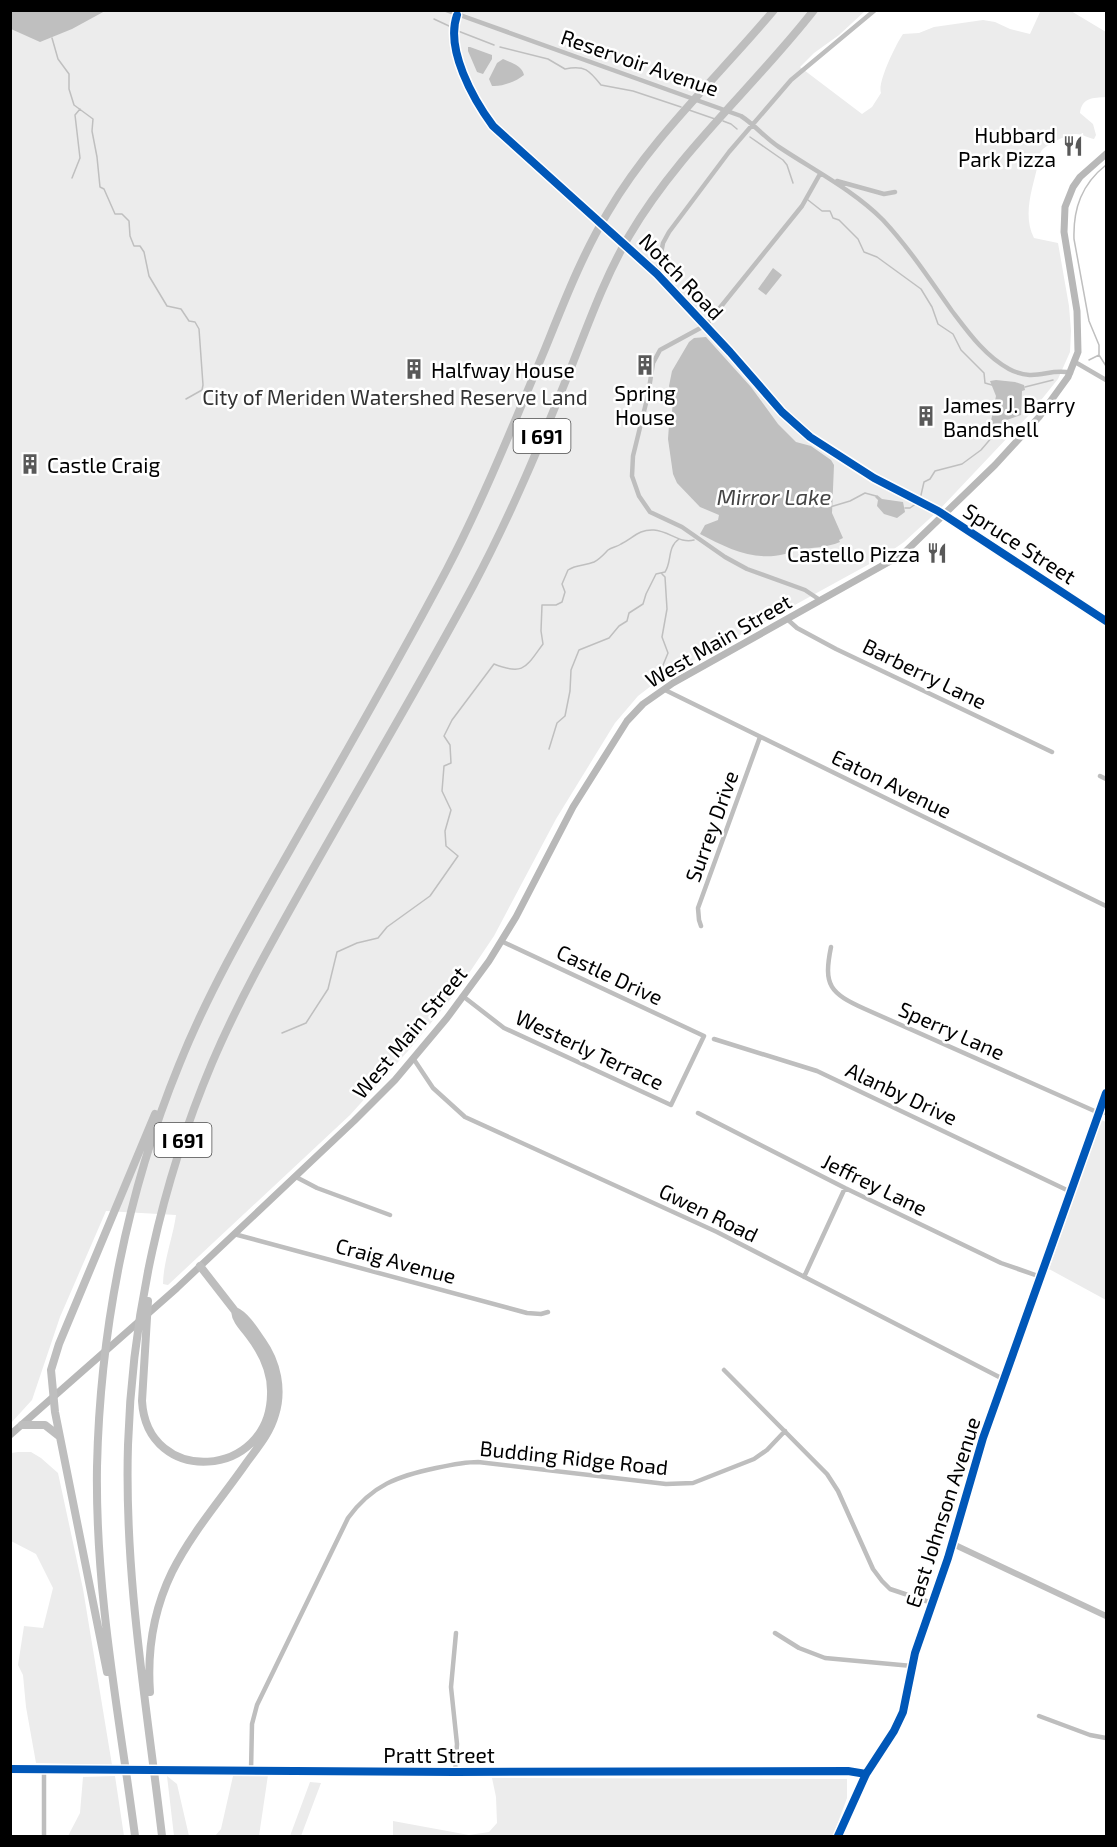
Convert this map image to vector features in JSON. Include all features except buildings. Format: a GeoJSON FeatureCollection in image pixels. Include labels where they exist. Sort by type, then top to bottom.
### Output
{"type":"FeatureCollection","features":[{"type":"Feature","properties":{"kind":"highway","name":"I 691"},"geometry":{"type":"LineString","coordinates":[[135,1836],[103,1601],[97,1476],[101,1396],[109,1324],[125,1237],[145,1163],[173,1079],[199,1018],[231,955],[396,664],[466,533],[590,243],[613,203],[639,166],[774,10]]}},
{"type":"Feature","properties":{"kind":"highway","name":"I 691"},"geometry":{"type":"LineString","coordinates":[[162,1836],[133,1596],[128,1495],[132,1383],[138,1331],[149,1268],[165,1199],[185,1135],[210,1068],[270,944],[485,563],[525,477],[616,260],[634,227],[664,184],[814,10]]}},
{"type":"Feature","properties":{"kind":"highway"},"geometry":{"type":"LineString","coordinates":[[120,1723],[112,1705],[103,1649],[59,1437],[51,1370],[55,1355],[160,1101],[173,1079]]}},
{"type":"Feature","properties":{"kind":"highway"},"geometry":{"type":"LineString","coordinates":[[150,1734],[152,1717],[149,1683],[150,1656],[156,1616],[164,1591],[182,1555],[265,1437],[277,1410],[278,1382],[272,1359],[243,1316],[235,1311],[200,1266]]}},
{"type":"Feature","properties":{"kind":"highway"},"geometry":{"type":"LineString","coordinates":[[149,1268],[151,1282],[145,1334],[144,1412],[149,1427],[160,1444],[186,1459],[214,1462],[238,1454],[256,1438],[268,1414],[272,1392],[267,1366],[259,1349],[237,1319],[235,1311]]}},
{"type":"Feature","properties":{"kind":"highway"},"geometry":{"type":"LineString","coordinates":[[22,1425],[45,1425],[59,1437]]}},
{"type":"Feature","properties":{"kind":"main road","name":"West Main Street"},"geometry":{"type":"LineString","coordinates":[[10,1435],[154,1310],[375,1101],[413,1059],[464,997],[501,941],[573,807],[634,712],[663,689],[903,554],[944,516],[1023,435],[1056,395],[1071,373],[1075,362],[1079,325],[1065,245],[1063,219],[1068,197],[1080,177],[1107,154]]}},
{"type":"Feature","properties":{"kind":"street","name":"Reservoir Avenue"},"geometry":{"type":"LineString","coordinates":[[446,10],[735,112],[776,145],[833,181]]}},
{"type":"Feature","properties":{"kind":"street"},"geometry":{"type":"LineString","coordinates":[[657,274],[663,243],[669,232],[716,168],[802,70],[875,10]]}},
{"type":"Feature","properties":{"kind":"street","name":"Notch Road"},"geometry":{"type":"LineString","coordinates":[[457,15],[454,32],[462,69],[476,99],[493,126],[657,274],[782,412],[810,436],[862,471],[944,516]]}},
{"type":"Feature","properties":{"kind":"street"},"geometry":{"type":"LineString","coordinates":[[820,174],[802,206],[706,326],[687,338],[660,350],[653,363],[633,456],[632,476],[639,496],[650,512],[689,531],[725,557],[747,569],[806,590],[820,600]]}},
{"type":"Feature","properties":{"kind":"street"},"geometry":{"type":"LineString","coordinates":[[833,181],[884,194],[896,192]]}},
{"type":"Feature","properties":{"kind":"street"},"geometry":{"type":"LineString","coordinates":[[833,181],[860,199],[883,221],[969,333],[997,361],[1015,372],[1029,375],[1063,371],[1071,373]]}},
{"type":"Feature","properties":{"kind":"street"},"geometry":{"type":"LineString","coordinates":[[1075,362],[1107,380]]}},
{"type":"Feature","properties":{"kind":"street","name":"Spruce Street"},"geometry":{"type":"LineString","coordinates":[[944,516],[1107,621]]}},
{"type":"Feature","properties":{"kind":"street","name":"Barberry Lane"},"geometry":{"type":"LineString","coordinates":[[787,619],[804,632],[836,649],[1052,752]]}},
{"type":"Feature","properties":{"kind":"street","name":"Eaton Avenue"},"geometry":{"type":"LineString","coordinates":[[663,689],[1107,906]]}},
{"type":"Feature","properties":{"kind":"street","name":"Surrey Drive"},"geometry":{"type":"LineString","coordinates":[[701,926],[698,908],[760,737]]}},
{"type":"Feature","properties":{"kind":"street"},"geometry":{"type":"LineString","coordinates":[[1100,776],[1107,779]]}},
{"type":"Feature","properties":{"kind":"street","name":"Castle Drive"},"geometry":{"type":"LineString","coordinates":[[501,941],[704,1036]]}},
{"type":"Feature","properties":{"kind":"street","name":"Sperry Lane"},"geometry":{"type":"LineString","coordinates":[[831,947],[827,964],[828,980],[834,991],[841,996],[865,1009],[1102,1112]]}},
{"type":"Feature","properties":{"kind":"street","name":"Westerly Terrace"},"geometry":{"type":"LineString","coordinates":[[464,997],[504,1028],[671,1105],[704,1036]]}},
{"type":"Feature","properties":{"kind":"street","name":"Alanby Drive"},"geometry":{"type":"LineString","coordinates":[[714,1039],[817,1071],[1071,1192]]}},
{"type":"Feature","properties":{"kind":"street","name":"Gwen Road"},"geometry":{"type":"LineString","coordinates":[[413,1059],[433,1088],[465,1117],[717,1232],[1005,1380]]}},
{"type":"Feature","properties":{"kind":"street","name":"East Johnson Avenue"},"geometry":{"type":"LineString","coordinates":[[838,1836],[866,1774],[900,1720],[906,1702],[912,1666],[953,1544],[983,1438],[1107,1094]]}},
{"type":"Feature","properties":{"kind":"street","name":"Jeffrey Lane"},"geometry":{"type":"LineString","coordinates":[[698,1113],[845,1188],[1001,1263],[1041,1277]]}},
{"type":"Feature","properties":{"kind":"street"},"geometry":{"type":"LineString","coordinates":[[296,1177],[327,1192],[390,1215]]}},
{"type":"Feature","properties":{"kind":"street"},"geometry":{"type":"LineString","coordinates":[[804,1277],[845,1188]]}},
{"type":"Feature","properties":{"kind":"street","name":"Craig Avenue"},"geometry":{"type":"LineString","coordinates":[[234,1234],[527,1313],[549,1312]]}},
{"type":"Feature","properties":{"kind":"street"},"geometry":{"type":"LineString","coordinates":[[724,1370],[828,1474],[873,1569],[882,1581],[890,1588],[933,1603]]}},
{"type":"Feature","properties":{"kind":"street","name":"Budding Ridge Road"},"geometry":{"type":"LineString","coordinates":[[251,1771],[252,1724],[257,1705],[348,1518],[364,1498],[384,1484],[416,1472],[460,1463],[478,1462],[685,1485],[754,1459],[785,1431]]}},
{"type":"Feature","properties":{"kind":"street"},"geometry":{"type":"LineString","coordinates":[[953,1544],[1107,1616]]}},
{"type":"Feature","properties":{"kind":"street"},"geometry":{"type":"LineString","coordinates":[[455,1772],[457,1744],[451,1687],[456,1633]]}},
{"type":"Feature","properties":{"kind":"street"},"geometry":{"type":"LineString","coordinates":[[775,1633],[799,1648],[825,1658],[912,1666]]}},
{"type":"Feature","properties":{"kind":"street"},"geometry":{"type":"LineString","coordinates":[[1039,1716],[1090,1735],[1107,1738]]}},
{"type":"Feature","properties":{"kind":"street","name":"Pratt Street"},"geometry":{"type":"LineString","coordinates":[[10,1769],[455,1772],[848,1771],[866,1774]]}},
{"type":"Feature","properties":{"kind":"street"},"geometry":{"type":"LineString","coordinates":[[44,1769],[44,1836]]}},
{"type":"Feature","properties":{"kind":"green space","name":"City of Meriden Watershed Reserve Land"},"geometry":{"type":"Polygon","coordinates":[[[1041,10],[1071,11],[1106,32],[1106,97],[1086,101],[1080,113],[1093,124],[1096,135],[1094,139],[1072,134],[1042,150],[1030,201],[1029,220],[1034,238],[1058,243],[1069,306],[1070,352],[1058,379],[1029,415],[939,510],[904,542],[884,556],[660,679],[638,696],[615,723],[556,819],[494,936],[457,991],[408,1051],[350,1115],[168,1285],[163,1284],[163,1276],[176,1215],[106,1211],[60,1317],[32,1400],[11,1423],[11,11],[865,11],[800,67],[862,114],[872,107],[881,93],[884,73],[903,34],[983,20],[1030,34],[1041,10]]]}},
{"type":"Feature","properties":{"kind":"green space"},"geometry":{"type":"Polygon","coordinates":[[[1101,1120],[1106,1122],[1106,1300],[1049,1269],[1101,1120]]]}},
{"type":"Feature","properties":{"kind":"green space"},"geometry":{"type":"Polygon","coordinates":[[[31,1452],[58,1473],[83,1589],[112,1765],[36,1763],[23,1675],[18,1665],[24,1626],[43,1628],[53,1588],[36,1554],[11,1541],[11,1453],[31,1452]]]}},
{"type":"Feature","properties":{"kind":"green space"},"geometry":{"type":"Polygon","coordinates":[[[268,1775],[259,1836],[215,1836],[221,1829],[233,1776],[268,1775]]]}},
{"type":"Feature","properties":{"kind":"green space"},"geometry":{"type":"Polygon","coordinates":[[[115,1776],[124,1836],[68,1836],[80,1813],[83,1777],[115,1776]]]}},
{"type":"Feature","properties":{"kind":"green space"},"geometry":{"type":"Polygon","coordinates":[[[167,1776],[177,1784],[189,1836],[174,1836],[167,1776]]]}},
{"type":"Feature","properties":{"kind":"green space"},"geometry":{"type":"Polygon","coordinates":[[[492,1778],[847,1779],[847,1798],[833,1836],[393,1836],[393,1821],[469,1835],[489,1832],[497,1823],[496,1797],[492,1778]]]}},
{"type":"Feature","properties":{"kind":"green space"},"geometry":{"type":"Polygon","coordinates":[[[310,1782],[321,1783],[301,1836],[290,1836],[310,1782]]]}},
{"type":"Feature","properties":{"kind":"water"},"geometry":{"type":"Polygon","coordinates":[[[11,10],[105,11],[72,29],[40,42],[11,29],[11,10]]]}},
{"type":"Feature","properties":{"kind":"water"},"geometry":{"type":"Polygon","coordinates":[[[468,47],[492,55],[483,74],[477,72],[468,47]]]}},
{"type":"Feature","properties":{"kind":"water"},"geometry":{"type":"Polygon","coordinates":[[[503,59],[519,67],[524,75],[509,83],[492,86],[489,79],[497,63],[503,59]]]}},
{"type":"Feature","properties":{"kind":"water"},"geometry":{"type":"Polygon","coordinates":[[[773,268],[782,275],[766,295],[758,289],[773,268]]]}},
{"type":"Feature","properties":{"kind":"water","name":"Mirror Lake"},"geometry":{"type":"Polygon","coordinates":[[[706,337],[751,387],[778,424],[796,442],[811,446],[831,460],[834,465],[832,513],[843,538],[839,540],[840,542],[774,556],[762,556],[731,549],[700,534],[705,525],[718,520],[719,515],[700,507],[677,483],[673,474],[668,439],[673,402],[669,386],[672,371],[689,342],[694,338],[706,337]]]}},
{"type":"Feature","properties":{"kind":"water"},"geometry":{"type":"Polygon","coordinates":[[[990,381],[1024,385],[1025,390],[1022,391],[1021,415],[1004,421],[995,436],[991,421],[996,396],[990,381]]]}},
{"type":"Feature","properties":{"kind":"water"},"geometry":{"type":"Polygon","coordinates":[[[877,495],[882,499],[903,502],[905,512],[897,518],[884,514],[877,506],[878,500],[875,497],[877,495]]]}},
{"type":"Feature","properties":{"kind":"waterway"},"geometry":{"type":"LineString","coordinates":[[434,19],[449,26]]}},
{"type":"Feature","properties":{"kind":"waterway"},"geometry":{"type":"LineString","coordinates":[[458,31],[494,45]]}},
{"type":"Feature","properties":{"kind":"waterway"},"geometry":{"type":"LineString","coordinates":[[52,38],[58,59],[69,74],[69,89],[74,105],[93,119],[92,131],[100,187],[104,189],[115,214],[122,214],[129,221],[130,236],[134,246],[140,246],[144,252],[149,276],[167,306],[181,309],[189,321],[195,322],[199,329],[203,385],[202,390],[186,399]]}},
{"type":"Feature","properties":{"kind":"waterway"},"geometry":{"type":"LineString","coordinates":[[500,47],[548,59],[565,69],[582,68],[590,72],[601,85],[633,91],[681,107]]}},
{"type":"Feature","properties":{"kind":"waterway"},"geometry":{"type":"LineString","coordinates":[[72,178],[80,158],[75,115],[80,109]]}},
{"type":"Feature","properties":{"kind":"waterway"},"geometry":{"type":"LineString","coordinates":[[689,110],[715,119]]}},
{"type":"Feature","properties":{"kind":"waterway"},"geometry":{"type":"LineString","coordinates":[[723,121],[737,129]]}},
{"type":"Feature","properties":{"kind":"waterway"},"geometry":{"type":"LineString","coordinates":[[750,137],[783,160],[793,183]]}},
{"type":"Feature","properties":{"kind":"waterway"},"geometry":{"type":"LineString","coordinates":[[1106,165],[1085,189],[1077,207],[1074,228],[1089,321],[1099,345],[1099,355],[1106,366]]}},
{"type":"Feature","properties":{"kind":"waterway"},"geometry":{"type":"LineString","coordinates":[[808,200],[822,211],[830,211],[833,218],[839,220],[858,239],[864,252],[877,257],[921,289],[932,307],[938,324],[953,334],[961,350],[984,373],[985,383],[992,385]]}},
{"type":"Feature","properties":{"kind":"waterway"},"geometry":{"type":"LineString","coordinates":[[1089,360],[1099,355]]}},
{"type":"Feature","properties":{"kind":"waterway"},"geometry":{"type":"LineString","coordinates":[[1025,387],[1053,380]]}},
{"type":"Feature","properties":{"kind":"waterway"},"geometry":{"type":"LineString","coordinates":[[921,495],[924,482],[930,479],[935,471],[962,464],[981,450],[993,436]]}},
{"type":"Feature","properties":{"kind":"waterway"},"geometry":{"type":"LineString","coordinates":[[830,507],[850,501],[865,493],[876,496]]}},
{"type":"Feature","properties":{"kind":"waterway"},"geometry":{"type":"LineString","coordinates":[[905,508],[910,508],[917,503]]}},
{"type":"Feature","properties":{"kind":"waterway"},"geometry":{"type":"LineString","coordinates":[[282,1033],[306,1023],[328,989],[337,952],[357,943],[378,938],[387,927],[430,896],[458,856],[446,846],[445,831],[451,810],[442,791],[444,766],[451,763],[450,745],[444,736],[452,720],[494,664],[504,668],[518,669],[532,659],[543,644],[542,605],[556,605],[562,602],[565,592],[562,584],[568,570],[594,562],[610,549],[644,531],[654,530],[684,540],[694,540]]}},
{"type":"Feature","properties":{"kind":"waterway"},"geometry":{"type":"LineString","coordinates":[[549,749],[557,723],[565,716],[571,670],[579,650],[609,638],[619,626],[627,621],[629,613],[643,604],[656,574],[665,572],[671,550],[679,539]]}},
{"type":"Feature","properties":{"kind":"waterway"},"geometry":{"type":"LineString","coordinates":[[661,670],[668,653],[662,637],[667,609],[665,577],[662,574]]}},
{"type":"Feature","properties":{"kind":"cycle path"},"geometry":{"type":"LineString","coordinates":[[457,15],[454,28],[458,58],[477,102],[493,126],[657,274],[782,412],[810,437],[874,478],[938,511],[1106,621]]}},
{"type":"Feature","properties":{"kind":"cycle path"},"geometry":{"type":"LineString","coordinates":[[838,1836],[866,1774],[894,1731],[903,1712],[915,1653],[948,1558],[983,1438],[1106,1093]]}},
{"type":"Feature","properties":{"kind":"cycle path"},"geometry":{"type":"LineString","coordinates":[[10,1769],[455,1772],[848,1771],[866,1774]]}},
{"type":"Feature","properties":{"kind":"place","name":"Hubbard Park Pizza"},"geometry":{"type":"Point","coordinates":[1073,146]}},
{"type":"Feature","properties":{"kind":"place","name":"Spring House"},"geometry":{"type":"Point","coordinates":[645,365]}},
{"type":"Feature","properties":{"kind":"place","name":"Halfway House"},"geometry":{"type":"Point","coordinates":[414,369]}},
{"type":"Feature","properties":{"kind":"place","name":"James J. Barry Bandshell"},"geometry":{"type":"Point","coordinates":[926,416]}},
{"type":"Feature","properties":{"kind":"place","name":"Castle Craig"},"geometry":{"type":"Point","coordinates":[30,464]}},
{"type":"Feature","properties":{"kind":"place","name":"Castello Pizza"},"geometry":{"type":"Point","coordinates":[937,553]}}]}
